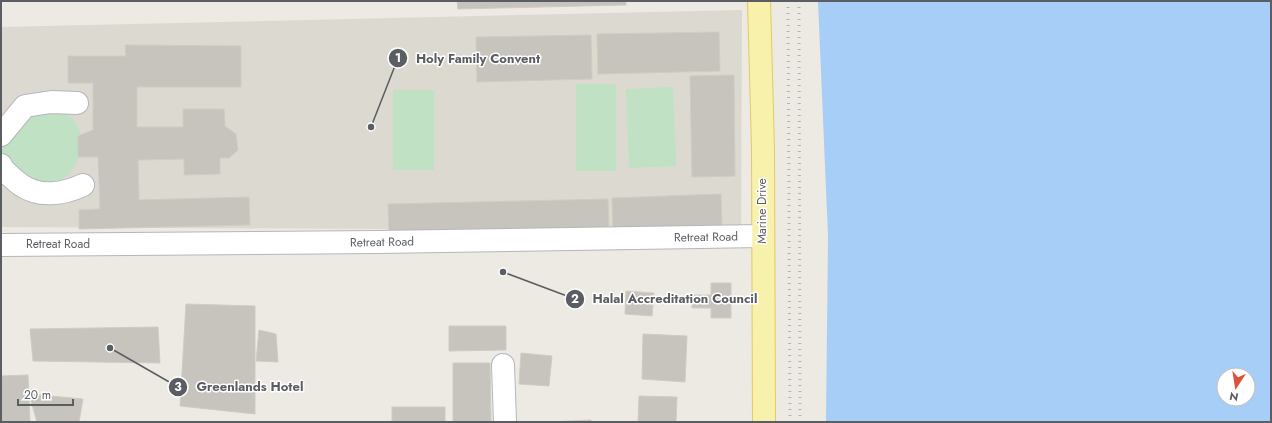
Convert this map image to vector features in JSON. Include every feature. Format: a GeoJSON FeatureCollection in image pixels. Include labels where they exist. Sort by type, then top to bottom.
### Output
{"type":"FeatureCollection","features":[{"type":"Feature","properties":{"kind":"main road","name":"Marine Drive"},"geometry":{"type":"LineString","coordinates":[[759,1],[763,149],[762,236],[764,422]]}},
{"type":"Feature","properties":{"kind":"street"},"geometry":{"type":"LineString","coordinates":[[1,135],[25,106],[51,102],[76,103]]}},
{"type":"Feature","properties":{"kind":"street"},"geometry":{"type":"LineString","coordinates":[[1,165],[2,168],[21,185],[38,191],[55,194],[69,191],[83,185]]}},
{"type":"Feature","properties":{"kind":"street","name":"Retreat Road"},"geometry":{"type":"LineString","coordinates":[[1,245],[378,242],[762,236]]}},
{"type":"Feature","properties":{"kind":"street"},"geometry":{"type":"LineString","coordinates":[[503,365],[505,422]]}},
{"type":"Feature","properties":{"kind":"shaded area"},"geometry":{"type":"Polygon","coordinates":[[[742,10],[741,231],[1,227],[1,27],[742,10]]]}},
{"type":"Feature","properties":{"kind":"green space"},"geometry":{"type":"Polygon","coordinates":[[[576,84],[616,84],[616,171],[576,171],[576,84]]]}},
{"type":"Feature","properties":{"kind":"green space"},"geometry":{"type":"Polygon","coordinates":[[[673,87],[676,166],[629,168],[626,89],[673,87]]]}},
{"type":"Feature","properties":{"kind":"green space"},"geometry":{"type":"Polygon","coordinates":[[[393,90],[434,90],[434,170],[393,170],[393,90]]]}},
{"type":"Feature","properties":{"kind":"green space"},"geometry":{"type":"Polygon","coordinates":[[[56,107],[70,117],[77,125],[81,136],[79,157],[67,176],[58,182],[48,185],[36,184],[28,180],[4,160],[2,145],[5,130],[8,121],[56,107]]]}},
{"type":"Feature","properties":{"kind":"water"},"geometry":{"type":"Polygon","coordinates":[[[818,1],[1271,1],[1271,422],[826,422],[828,236],[818,1]]]}},
{"type":"Feature","properties":{"kind":"building"},"geometry":{"type":"Polygon","coordinates":[[[457,1],[626,1],[626,5],[458,9],[457,1]]]}},
{"type":"Feature","properties":{"kind":"building"},"geometry":{"type":"Polygon","coordinates":[[[719,32],[720,71],[598,74],[597,34],[719,32]]]}},
{"type":"Feature","properties":{"kind":"building"},"geometry":{"type":"Polygon","coordinates":[[[591,35],[592,79],[477,82],[476,37],[591,35]]]}},
{"type":"Feature","properties":{"kind":"building"},"geometry":{"type":"Polygon","coordinates":[[[125,45],[241,46],[241,87],[137,87],[137,127],[183,127],[183,109],[224,109],[225,126],[236,134],[238,150],[229,158],[220,158],[220,174],[184,175],[184,159],[138,160],[139,200],[249,197],[250,225],[79,229],[79,210],[100,209],[98,157],[78,157],[78,136],[93,130],[93,83],[68,83],[68,56],[126,56],[125,45]]]}},
{"type":"Feature","properties":{"kind":"building"},"geometry":{"type":"Polygon","coordinates":[[[734,75],[735,176],[692,177],[690,76],[734,75]]]}},
{"type":"Feature","properties":{"kind":"building"},"geometry":{"type":"Polygon","coordinates":[[[721,194],[722,227],[613,231],[612,198],[721,194]]]}},
{"type":"Feature","properties":{"kind":"building"},"geometry":{"type":"Polygon","coordinates":[[[608,199],[609,230],[389,235],[388,204],[608,199]]]}},
{"type":"Feature","properties":{"kind":"building"},"geometry":{"type":"Polygon","coordinates":[[[711,283],[731,283],[731,318],[711,318],[711,308],[692,308],[692,295],[711,295],[711,283]]]}},
{"type":"Feature","properties":{"kind":"building"},"geometry":{"type":"Polygon","coordinates":[[[626,291],[654,293],[652,316],[625,314],[626,291]]]}},
{"type":"Feature","properties":{"kind":"building"},"geometry":{"type":"Polygon","coordinates":[[[186,304],[255,306],[255,414],[180,406],[186,304]]]}},
{"type":"Feature","properties":{"kind":"building"},"geometry":{"type":"Polygon","coordinates":[[[449,326],[506,326],[506,350],[449,351],[449,326]]]}},
{"type":"Feature","properties":{"kind":"building"},"geometry":{"type":"Polygon","coordinates":[[[158,327],[160,363],[33,361],[30,329],[158,327]]]}},
{"type":"Feature","properties":{"kind":"building"},"geometry":{"type":"Polygon","coordinates":[[[259,330],[276,334],[278,362],[256,361],[259,330]]]}},
{"type":"Feature","properties":{"kind":"building"},"geometry":{"type":"Polygon","coordinates":[[[643,334],[687,336],[685,382],[642,379],[643,334]]]}},
{"type":"Feature","properties":{"kind":"building"},"geometry":{"type":"Polygon","coordinates":[[[521,353],[552,356],[549,386],[519,384],[521,353]]]}},
{"type":"Feature","properties":{"kind":"building"},"geometry":{"type":"Polygon","coordinates":[[[453,363],[490,363],[491,422],[453,422],[453,363]]]}},
{"type":"Feature","properties":{"kind":"building"},"geometry":{"type":"Polygon","coordinates":[[[28,375],[30,422],[1,422],[1,376],[28,375]]]}},
{"type":"Feature","properties":{"kind":"building"},"geometry":{"type":"Polygon","coordinates":[[[29,394],[83,399],[79,422],[37,422],[29,394]]]}},
{"type":"Feature","properties":{"kind":"building"},"geometry":{"type":"Polygon","coordinates":[[[639,396],[677,397],[676,422],[638,422],[639,396]]]}},
{"type":"Feature","properties":{"kind":"building"},"geometry":{"type":"Polygon","coordinates":[[[392,407],[445,407],[445,422],[392,422],[392,407]]]}},
{"type":"Feature","properties":{"kind":"building"},"geometry":{"type":"Polygon","coordinates":[[[591,420],[591,422],[550,422],[591,420]]]}},
{"type":"Feature","properties":{"kind":"railway"},"geometry":{"type":"LineString","coordinates":[[788,1],[790,422]]}},
{"type":"Feature","properties":{"kind":"railway"},"geometry":{"type":"LineString","coordinates":[[799,1],[800,422]]}},
{"type":"Feature","properties":{"kind":"place","name":"Holy Family Convent"},"geometry":{"type":"Point","coordinates":[371,127]}},
{"type":"Feature","properties":{"kind":"place","name":"Halal Accreditation Council"},"geometry":{"type":"Point","coordinates":[503,272]}},
{"type":"Feature","properties":{"kind":"place","name":"Greenlands Hotel"},"geometry":{"type":"Point","coordinates":[110,348]}}]}
